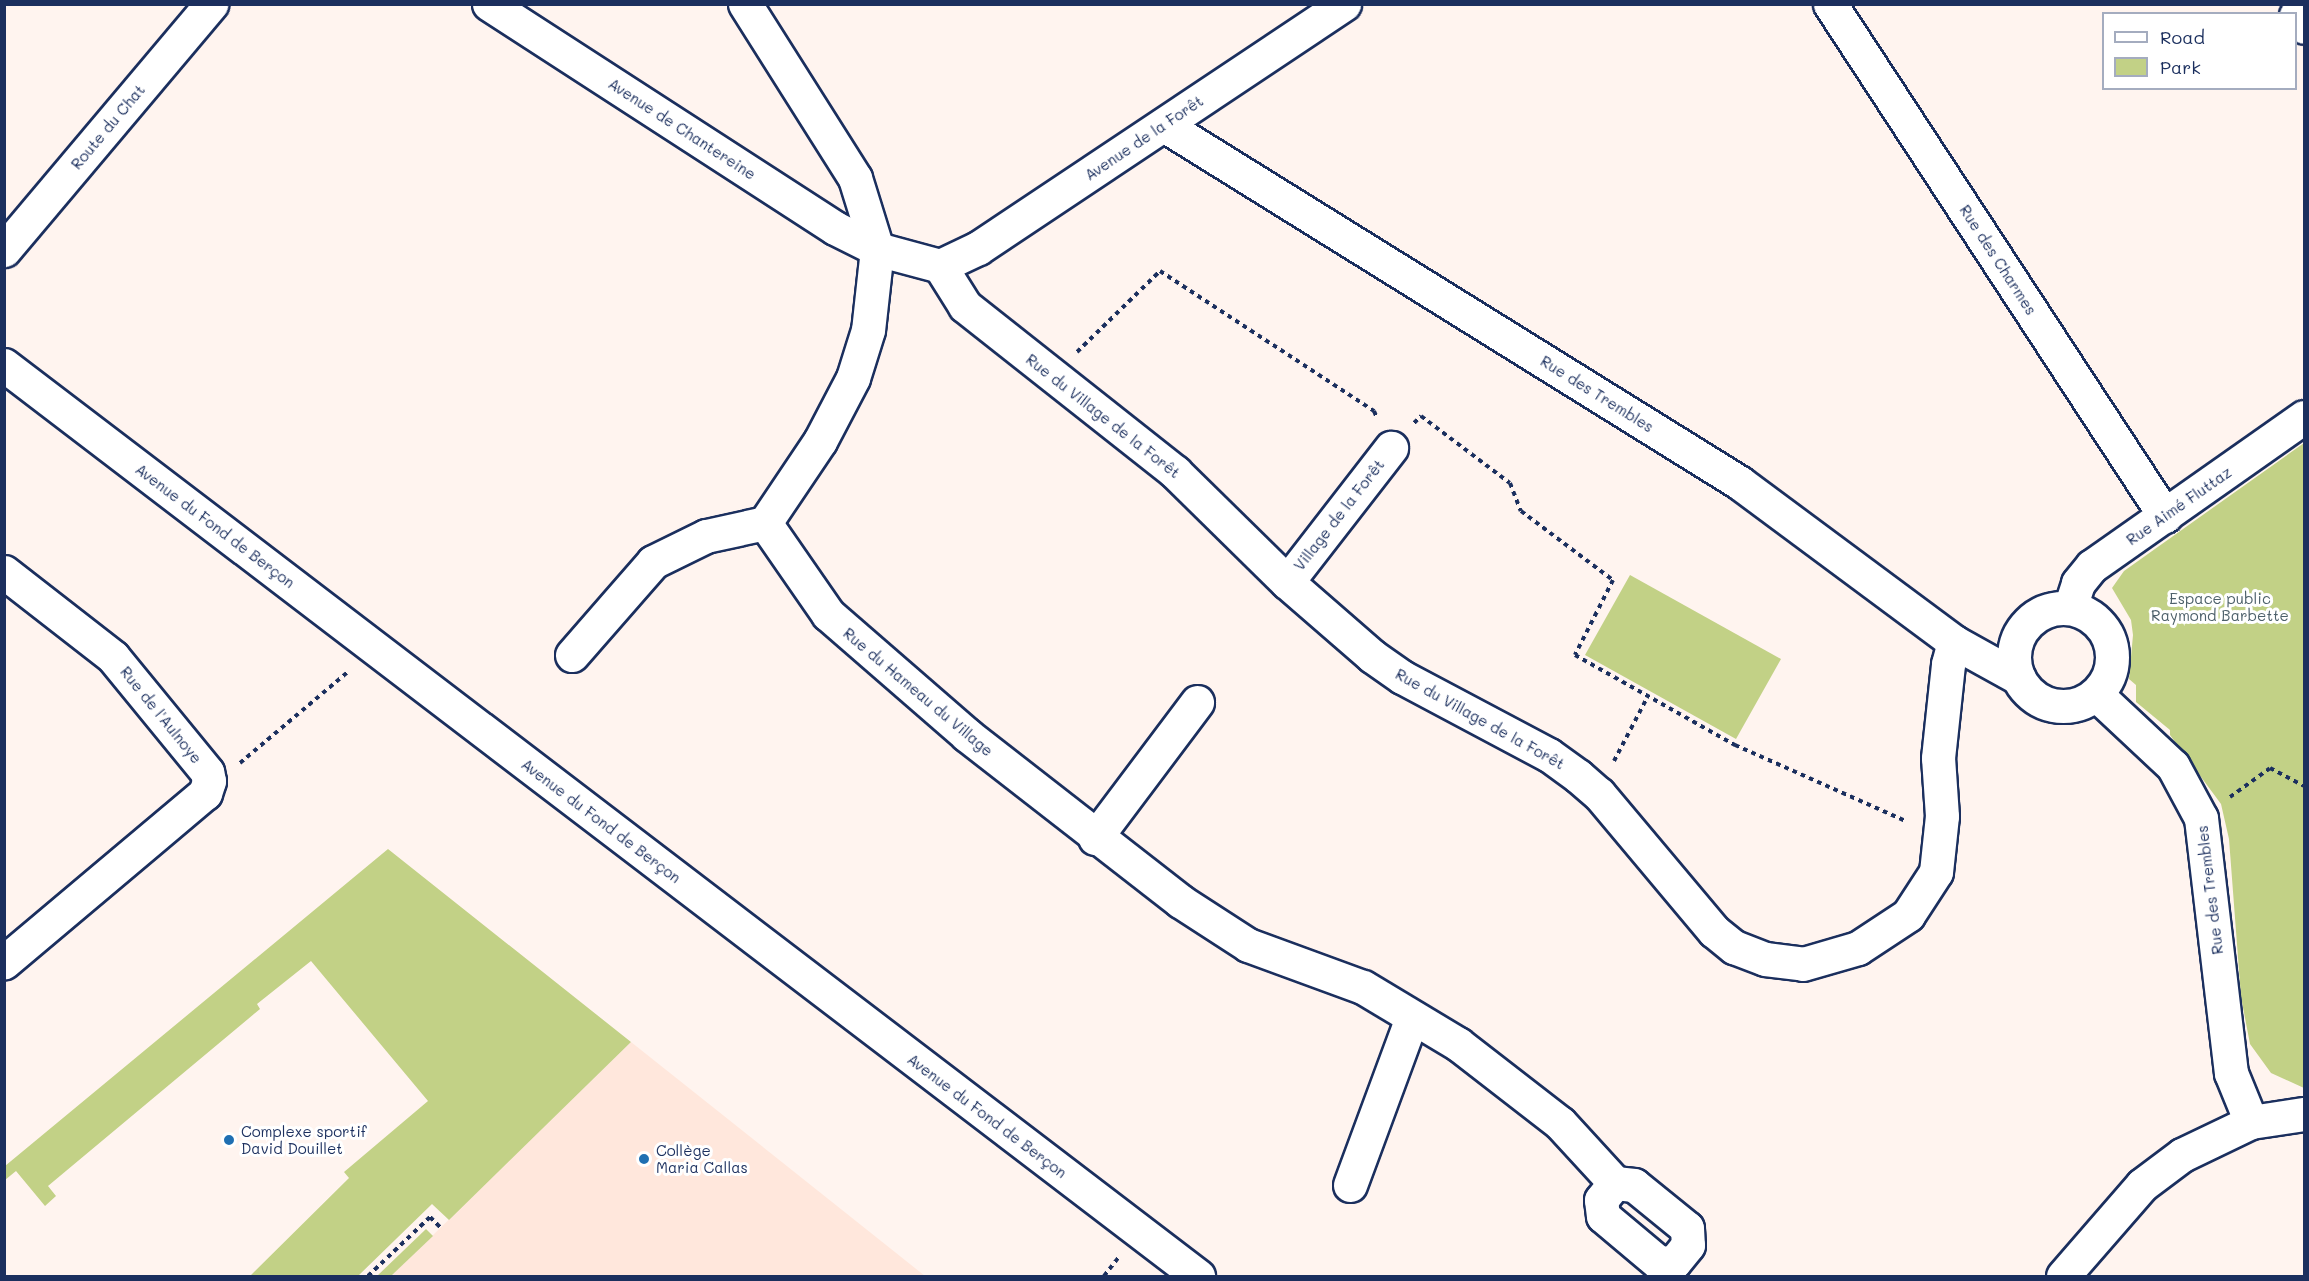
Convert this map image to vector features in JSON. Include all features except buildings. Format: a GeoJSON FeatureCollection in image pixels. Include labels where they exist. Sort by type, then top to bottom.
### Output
{"type":"FeatureCollection","features":[{"type":"Feature","properties":{"kind":"street","name":"Route du Chat"},"geometry":{"type":"LineString","coordinates":[[4,250],[211,4]]}},
{"type":"Feature","properties":{"kind":"street","name":"Avenue de Chantereine"},"geometry":{"type":"LineString","coordinates":[[489,4],[804,208],[877,249],[940,266]]}},
{"type":"Feature","properties":{"kind":"street"},"geometry":{"type":"LineString","coordinates":[[572,655],[653,562],[706,536],[765,523],[820,441],[853,378],[868,330],[877,249],[855,178],[746,4]]}},
{"type":"Feature","properties":{"kind":"street","name":"Avenue de la Forêt"},"geometry":{"type":"LineString","coordinates":[[940,266],[978,248],[1344,4]]}},
{"type":"Feature","properties":{"kind":"street","name":"Rue des Charmes"},"geometry":{"type":"LineString","coordinates":[[1830,4],[2165,516]]}},
{"type":"Feature","properties":{"kind":"street","name":"Rue des Trembles"},"geometry":{"type":"LineString","coordinates":[[1164,125],[1740,483],[1954,642],[2019,678]]}},
{"type":"Feature","properties":{"kind":"street","name":"Rue du Village de la Forêt"},"geometry":{"type":"LineString","coordinates":[[940,266],[965,306],[1175,472],[1337,628],[1402,677],[1549,755],[1599,794],[1727,942],[1766,959],[1803,964],[1858,948],[1908,915],[1936,872],[1940,833],[1938,758],[1948,664],[1954,642]]}},
{"type":"Feature","properties":{"kind":"street","name":"Avenue du Fond de Berçon"},"geometry":{"type":"LineString","coordinates":[[4,365],[1197,1276]]}},
{"type":"Feature","properties":{"kind":"street","name":"Rue Aimé Fluttaz"},"geometry":{"type":"LineString","coordinates":[[2070,608],[2078,583],[2092,566],[2304,417]]}},
{"type":"Feature","properties":{"kind":"street","name":"Village de la Forêt"},"geometry":{"type":"LineString","coordinates":[[1287,582],[1391,448]]}},
{"type":"Feature","properties":{"kind":"street","name":"Rue du Hameau du Village"},"geometry":{"type":"LineString","coordinates":[[765,523],[828,614],[852,638],[1095,837],[1248,945],[1276,958],[1346,980],[1412,1017],[1491,1067],[1560,1123],[1615,1183]]}},
{"type":"Feature","properties":{"kind":"street","name":"Rue de l'Aulnoye"},"geometry":{"type":"LineString","coordinates":[[4,572],[98,644],[136,681],[207,772],[205,793]]}},
{"type":"Feature","properties":{"kind":"street"},"geometry":{"type":"LineString","coordinates":[[2070,608],[2099,622],[2108,635],[2112,666],[2096,694],[2071,706],[2057,706],[2028,692],[2014,664],[2019,634],[2041,613],[2070,608]]}},
{"type":"Feature","properties":{"kind":"street","name":"Rue des Trembles"},"geometry":{"type":"LineString","coordinates":[[2096,694],[2173,766],[2201,818],[2231,1073],[2251,1122]]}},
{"type":"Feature","properties":{"kind":"street"},"geometry":{"type":"LineString","coordinates":[[1095,837],[1197,702]]}},
{"type":"Feature","properties":{"kind":"street"},"geometry":{"type":"LineString","coordinates":[[4,962],[205,793]]}},
{"type":"Feature","properties":{"kind":"street"},"geometry":{"type":"LineString","coordinates":[[1350,1185],[1412,1017]]}},
{"type":"Feature","properties":{"kind":"street"},"geometry":{"type":"LineString","coordinates":[[2063,1276],[2111,1219],[2158,1171],[2251,1122],[2304,1114]]}},
{"type":"Feature","properties":{"kind":"path"},"geometry":{"type":"LineString","coordinates":[[1052,376],[1160,271],[1374,411],[1391,448],[1420,416],[1510,483],[1521,511],[1612,580],[1575,655],[1647,698],[1736,745],[1888,814],[1940,833]]}},
{"type":"Feature","properties":{"kind":"path"},"geometry":{"type":"LineString","coordinates":[[205,793],[376,648]]}},
{"type":"Feature","properties":{"kind":"path"},"geometry":{"type":"LineString","coordinates":[[1599,794],[1647,698]]}},
{"type":"Feature","properties":{"kind":"path"},"geometry":{"type":"LineString","coordinates":[[2226,801],[2270,768],[2304,786]]}},
{"type":"Feature","properties":{"kind":"path"},"geometry":{"type":"LineString","coordinates":[[368,1276],[430,1217],[441,1228]]}},
{"type":"Feature","properties":{"kind":"shaded area","name":"Collège Maria Callas"},"geometry":{"type":"Polygon","coordinates":[[[631,1042],[925,1276],[391,1276],[631,1042]]]}},
{"type":"Feature","properties":{"kind":"green space","name":"Espace public Raymond Barbette"},"geometry":{"type":"Polygon","coordinates":[[[2304,443],[2304,1088],[2271,1073],[2250,1044],[2241,997],[2229,839],[2221,804],[2170,735],[2170,730],[2136,702],[2136,685],[2129,679],[2133,635],[2131,620],[2112,588],[2124,571],[2304,443]]]}},
{"type":"Feature","properties":{"kind":"green space"},"geometry":{"type":"Polygon","coordinates":[[[1630,575],[1781,659],[1736,739],[1585,655],[1630,575]]]}},
{"type":"Feature","properties":{"kind":"green space"},"geometry":{"type":"Polygon","coordinates":[[[388,849],[631,1042],[449,1220],[432,1204],[358,1276],[250,1276],[349,1178],[344,1172],[428,1101],[311,961],[257,1004],[260,1009],[48,1186],[56,1196],[45,1206],[16,1171],[5,1180],[5,1166],[388,849]]]}},
{"type":"Feature","properties":{"kind":"green space"},"geometry":{"type":"Polygon","coordinates":[[[426,1229],[433,1236],[391,1276],[377,1276],[426,1229]]]}},
{"type":"Feature","properties":{"kind":"place","name":"Complexe sportif David Douillet"},"geometry":{"type":"Point","coordinates":[229,1140]}},
{"type":"Feature","properties":{"kind":"place","name":"Collège Maria Callas"},"geometry":{"type":"Point","coordinates":[644,1159]}}]}
